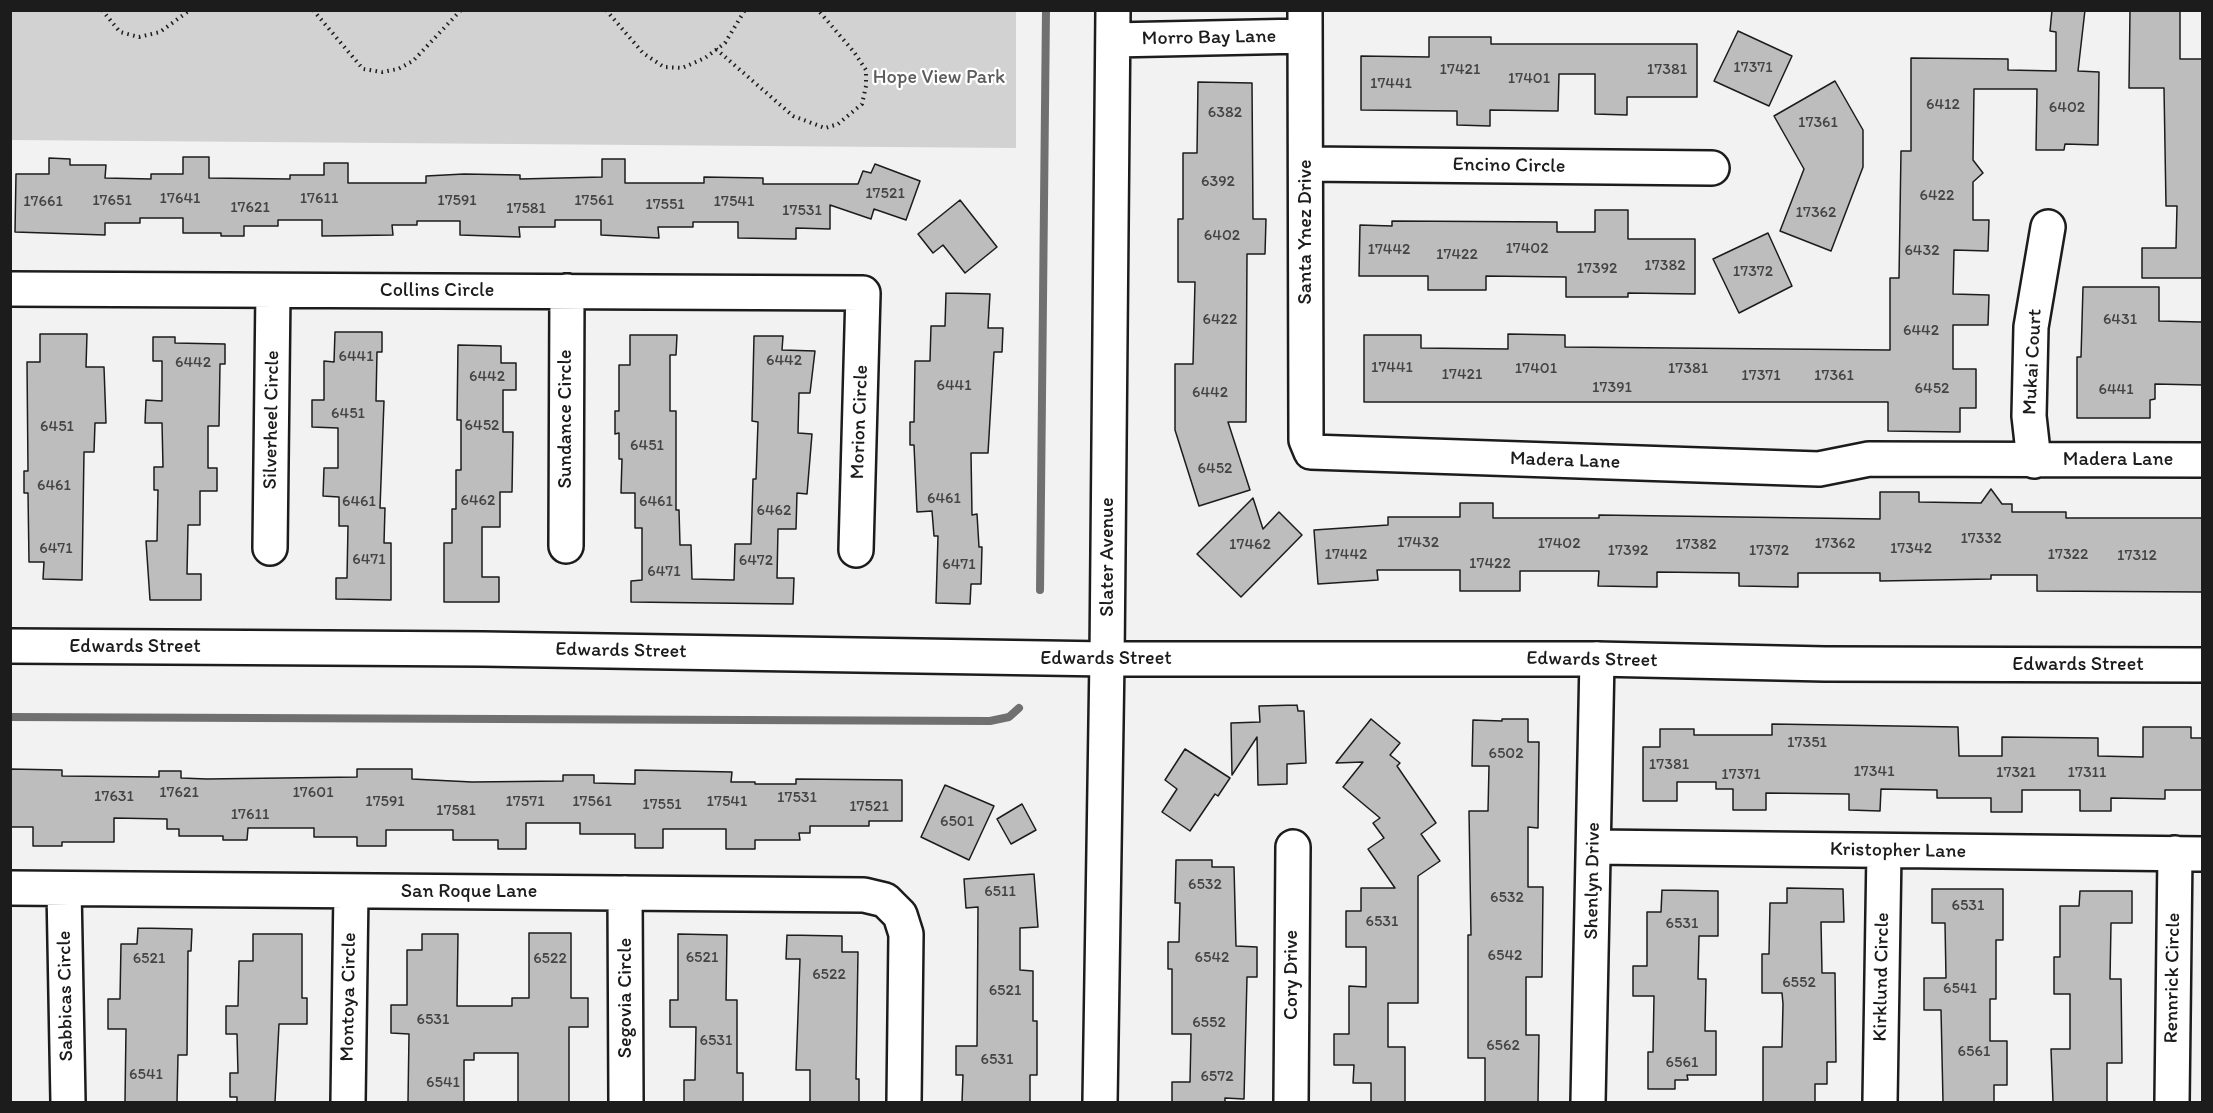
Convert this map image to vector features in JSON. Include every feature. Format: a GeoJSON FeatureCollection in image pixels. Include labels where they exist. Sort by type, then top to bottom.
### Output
{"type":"FeatureCollection","features":[{"type":"Feature","properties":{"kind":"street","name":"Morro Bay Lane"},"geometry":{"type":"LineString","coordinates":[[1113,25],[1305,23]]}},
{"type":"Feature","properties":{"kind":"street","name":"Santa Ynez Drive"},"geometry":{"type":"LineString","coordinates":[[1305,23],[1306,440],[1311,452]]}},
{"type":"Feature","properties":{"kind":"street","name":"Slater Avenue"},"geometry":{"type":"LineString","coordinates":[[1100,1102],[1113,25]]}},
{"type":"Feature","properties":{"kind":"street","name":"Encino Circle"},"geometry":{"type":"LineString","coordinates":[[1306,164],[1712,168]]}},
{"type":"Feature","properties":{"kind":"street","name":"Mukai Court"},"geometry":{"type":"LineString","coordinates":[[2034,461],[2029,416],[2031,327],[2048,227]]}},
{"type":"Feature","properties":{"kind":"street","name":"Collins Circle"},"geometry":{"type":"LineString","coordinates":[[10,289],[863,293]]}},
{"type":"Feature","properties":{"kind":"street","name":"Silverheel Circle"},"geometry":{"type":"LineString","coordinates":[[270,548],[273,291]]}},
{"type":"Feature","properties":{"kind":"street","name":"Sundance Circle"},"geometry":{"type":"LineString","coordinates":[[566,546],[567,291]]}},
{"type":"Feature","properties":{"kind":"street","name":"Morion Circle"},"geometry":{"type":"LineString","coordinates":[[856,550],[863,293]]}},
{"type":"Feature","properties":{"kind":"street","name":"Madera Lane"},"geometry":{"type":"LineString","coordinates":[[1311,452],[1819,470],[1869,459],[2202,460]]}},
{"type":"Feature","properties":{"kind":"street","name":"Edwards Street"},"geometry":{"type":"LineString","coordinates":[[10,646],[483,649],[1107,659],[1597,659],[1825,664],[2202,665]]}},
{"type":"Feature","properties":{"kind":"street","name":"Shenlyn Drive"},"geometry":{"type":"LineString","coordinates":[[1588,1102],[1597,659]]}},
{"type":"Feature","properties":{"kind":"street","name":"Cory Drive"},"geometry":{"type":"LineString","coordinates":[[1292,1102],[1293,847]]}},
{"type":"Feature","properties":{"kind":"street","name":"Kristopher Lane"},"geometry":{"type":"LineString","coordinates":[[1594,848],[2189,854]]}},
{"type":"Feature","properties":{"kind":"street","name":"Kirklund Circle"},"geometry":{"type":"LineString","coordinates":[[1880,1102],[1884,851]]}},
{"type":"Feature","properties":{"kind":"street","name":"Rennrick Circle"},"geometry":{"type":"LineString","coordinates":[[2172,1102],[2189,854]]}},
{"type":"Feature","properties":{"kind":"street","name":"San Roque Lane"},"geometry":{"type":"LineString","coordinates":[[10,888],[864,895],[885,900],[900,915],[906,934],[904,1102]]}},
{"type":"Feature","properties":{"kind":"street","name":"Sabbicas Circle"},"geometry":{"type":"LineString","coordinates":[[64,889],[68,1102]]}},
{"type":"Feature","properties":{"kind":"street","name":"Montoya Circle"},"geometry":{"type":"LineString","coordinates":[[348,1102],[351,891]]}},
{"type":"Feature","properties":{"kind":"street","name":"Segovia Circle"},"geometry":{"type":"LineString","coordinates":[[625,893],[626,1102]]}},
{"type":"Feature","properties":{"kind":"path"},"geometry":{"type":"LineString","coordinates":[[102,10],[120,32],[139,37],[160,32],[190,10]]}},
{"type":"Feature","properties":{"kind":"path"},"geometry":{"type":"LineString","coordinates":[[313,10],[363,69],[382,72],[398,69],[413,61],[461,10]]}},
{"type":"Feature","properties":{"kind":"path"},"geometry":{"type":"LineString","coordinates":[[606,10],[643,53],[664,67],[682,68],[705,58],[724,43],[745,10]]}},
{"type":"Feature","properties":{"kind":"path"},"geometry":{"type":"LineString","coordinates":[[716,50],[793,116],[825,128],[838,124],[861,104],[866,86],[866,70],[854,52],[818,10]]}},
{"type":"Feature","properties":{"kind":"green space","name":"Hope View Park"},"geometry":{"type":"Polygon","coordinates":[[[11,10],[1016,11],[1016,148],[11,140],[11,10]]]}},
{"type":"Feature","properties":{"kind":"building"},"geometry":{"type":"Polygon","coordinates":[[[2052,10],[2085,10],[2078,71],[2099,72],[2098,145],[2065,144],[2064,150],[2036,150],[2037,89],[1974,89],[1973,160],[1983,173],[1973,182],[1973,220],[1989,220],[1988,251],[1954,250],[1953,294],[1989,295],[1988,325],[1953,325],[1953,369],[1976,369],[1976,408],[1960,408],[1960,432],[1888,431],[1888,402],[1364,402],[1364,335],[1421,335],[1421,348],[1508,349],[1508,334],[1565,335],[1565,347],[1890,350],[1890,278],[1899,278],[1901,151],[1911,151],[1911,58],[2008,59],[2008,70],[2056,71],[2056,32],[2050,31],[2052,10]]]}},
{"type":"Feature","properties":{"kind":"building"},"geometry":{"type":"Polygon","coordinates":[[[2130,10],[2180,10],[2180,59],[2202,59],[2202,278],[2142,278],[2142,248],[2176,248],[2177,206],[2166,206],[2164,88],[2129,88],[2130,10]]]}},
{"type":"Feature","properties":{"kind":"building"},"geometry":{"type":"Polygon","coordinates":[[[1738,31],[1792,56],[1769,106],[1714,81],[1738,31]]]}},
{"type":"Feature","properties":{"kind":"building"},"geometry":{"type":"Polygon","coordinates":[[[1429,37],[1491,37],[1491,44],[1697,44],[1697,97],[1627,97],[1627,115],[1595,114],[1595,74],[1559,74],[1558,111],[1490,110],[1490,126],[1457,125],[1457,111],[1361,110],[1361,56],[1429,57],[1429,37]]]}},
{"type":"Feature","properties":{"kind":"building"},"geometry":{"type":"Polygon","coordinates":[[[1835,81],[1863,130],[1863,167],[1831,251],[1780,231],[1804,169],[1774,116],[1835,81]]]}},
{"type":"Feature","properties":{"kind":"building"},"geometry":{"type":"Polygon","coordinates":[[[1198,82],[1252,83],[1253,219],[1266,219],[1265,254],[1247,254],[1246,422],[1228,422],[1250,490],[1199,506],[1175,430],[1175,364],[1193,364],[1195,282],[1178,282],[1178,219],[1183,219],[1183,153],[1197,153],[1198,82]]]}},
{"type":"Feature","properties":{"kind":"building"},"geometry":{"type":"Polygon","coordinates":[[[183,157],[209,157],[209,178],[290,179],[290,175],[324,175],[324,163],[348,163],[348,183],[426,183],[426,176],[464,174],[520,175],[520,179],[602,177],[602,159],[625,159],[625,183],[704,183],[704,177],[763,178],[763,184],[858,184],[863,171],[871,173],[875,164],[920,181],[906,220],[874,209],[871,219],[830,205],[830,229],[796,228],[796,239],[738,238],[738,222],[693,222],[693,227],[658,227],[659,238],[601,235],[601,220],[555,220],[555,227],[519,227],[520,237],[460,235],[460,221],[417,221],[417,225],[392,225],[393,235],[322,236],[322,220],[278,220],[278,226],[244,226],[244,236],[221,236],[221,233],[183,233],[183,218],[140,218],[140,223],[105,223],[105,235],[15,232],[16,174],[49,174],[49,158],[70,159],[70,165],[106,165],[105,178],[151,179],[151,174],[183,174],[183,157]]]}},
{"type":"Feature","properties":{"kind":"building"},"geometry":{"type":"Polygon","coordinates":[[[960,200],[997,247],[965,273],[943,245],[933,253],[918,234],[960,200]]]}},
{"type":"Feature","properties":{"kind":"building"},"geometry":{"type":"Polygon","coordinates":[[[1595,210],[1628,210],[1628,239],[1695,239],[1695,294],[1628,293],[1628,297],[1566,297],[1566,277],[1486,276],[1486,290],[1428,290],[1428,276],[1359,276],[1360,225],[1392,226],[1392,221],[1557,222],[1557,232],[1595,232],[1595,210]]]}},
{"type":"Feature","properties":{"kind":"building"},"geometry":{"type":"Polygon","coordinates":[[[1768,233],[1792,286],[1739,313],[1713,259],[1768,233]]]}},
{"type":"Feature","properties":{"kind":"building"},"geometry":{"type":"Polygon","coordinates":[[[2083,287],[2159,287],[2159,321],[2202,322],[2202,385],[2155,384],[2155,399],[2150,400],[2150,418],[2077,418],[2077,357],[2081,357],[2083,287]]]}},
{"type":"Feature","properties":{"kind":"building"},"geometry":{"type":"Polygon","coordinates":[[[946,293],[990,294],[988,328],[1003,328],[1002,352],[994,352],[988,453],[971,453],[972,515],[977,514],[979,547],[982,547],[981,584],[971,584],[970,604],[936,603],[938,536],[934,536],[932,511],[917,512],[914,445],[910,445],[910,422],[914,422],[915,361],[930,361],[931,326],[945,326],[946,293]]]}},
{"type":"Feature","properties":{"kind":"building"},"geometry":{"type":"Polygon","coordinates":[[[335,332],[382,332],[382,352],[377,352],[376,401],[384,401],[380,508],[385,508],[384,543],[391,543],[391,600],[336,599],[336,578],[347,578],[348,526],[339,526],[339,497],[323,496],[324,468],[338,468],[338,428],[312,427],[312,400],[324,400],[324,361],[334,362],[335,332]]]}},
{"type":"Feature","properties":{"kind":"building"},"geometry":{"type":"Polygon","coordinates":[[[40,334],[87,334],[86,367],[104,367],[106,423],[95,423],[94,452],[84,452],[82,580],[43,579],[44,562],[29,562],[28,493],[24,493],[24,471],[28,471],[27,362],[40,362],[40,334]]]}},
{"type":"Feature","properties":{"kind":"building"},"geometry":{"type":"Polygon","coordinates":[[[630,335],[677,335],[676,355],[670,355],[670,411],[676,411],[676,510],[679,510],[680,545],[691,545],[692,579],[734,580],[735,544],[751,544],[758,422],[752,421],[754,336],[783,336],[782,350],[815,351],[810,393],[799,393],[798,433],[812,434],[807,494],[797,493],[796,529],[778,529],[777,578],[794,578],[793,604],[631,602],[631,581],[642,580],[642,528],[635,528],[635,493],[621,493],[622,459],[619,459],[619,433],[615,434],[615,411],[619,411],[619,365],[630,365],[630,335]]]}},
{"type":"Feature","properties":{"kind":"building"},"geometry":{"type":"Polygon","coordinates":[[[153,337],[175,337],[175,343],[225,344],[225,364],[220,364],[219,426],[208,426],[208,468],[217,468],[217,491],[200,491],[200,525],[188,525],[187,574],[201,574],[201,600],[150,600],[146,541],[157,541],[158,490],[154,490],[154,467],[163,467],[162,423],[145,423],[146,400],[162,401],[162,361],[153,361],[153,337]]]}},
{"type":"Feature","properties":{"kind":"building"},"geometry":{"type":"Polygon","coordinates":[[[458,345],[501,346],[501,363],[516,363],[516,390],[503,390],[503,432],[513,432],[512,492],[500,492],[500,527],[482,527],[482,577],[499,577],[499,602],[444,602],[444,543],[452,543],[452,509],[456,509],[456,470],[461,470],[461,420],[457,420],[458,345]]]}},
{"type":"Feature","properties":{"kind":"building"},"geometry":{"type":"Polygon","coordinates":[[[1991,489],[2002,504],[2012,504],[2012,512],[2066,512],[2066,518],[2202,518],[2202,592],[2037,591],[2037,575],[1991,575],[1991,579],[1880,581],[1880,573],[1798,573],[1798,587],[1739,586],[1739,573],[1657,572],[1657,587],[1598,586],[1599,571],[1520,571],[1520,591],[1460,591],[1460,570],[1377,570],[1378,580],[1318,584],[1314,530],[1388,525],[1388,517],[1460,517],[1460,503],[1493,503],[1493,518],[1599,518],[1599,515],[1880,519],[1880,492],[1919,492],[1919,502],[1981,503],[1991,489]]]}},
{"type":"Feature","properties":{"kind":"building"},"geometry":{"type":"Polygon","coordinates":[[[1253,498],[1263,529],[1279,512],[1302,535],[1241,597],[1197,554],[1253,498]]]}},
{"type":"Feature","properties":{"kind":"building"},"geometry":{"type":"Polygon","coordinates":[[[1297,705],[1298,711],[1304,711],[1306,763],[1287,764],[1287,784],[1258,785],[1257,737],[1232,775],[1231,723],[1260,722],[1259,706],[1297,705]]]}},
{"type":"Feature","properties":{"kind":"building"},"geometry":{"type":"Polygon","coordinates":[[[1371,719],[1400,743],[1390,755],[1400,763],[1397,766],[1436,823],[1421,834],[1440,861],[1418,876],[1418,1003],[1388,1003],[1388,1047],[1405,1047],[1405,1102],[1371,1102],[1371,1083],[1353,1083],[1354,1065],[1334,1065],[1334,1034],[1349,1034],[1349,986],[1366,987],[1366,947],[1346,947],[1346,911],[1361,911],[1361,888],[1395,888],[1368,849],[1384,838],[1373,823],[1380,818],[1343,787],[1363,762],[1336,763],[1371,719]]]}},
{"type":"Feature","properties":{"kind":"building"},"geometry":{"type":"Polygon","coordinates":[[[1502,719],[1528,719],[1528,742],[1539,742],[1538,828],[1528,827],[1528,887],[1543,887],[1542,977],[1526,977],[1526,1035],[1539,1035],[1538,1102],[1485,1102],[1485,1058],[1468,1058],[1468,935],[1471,935],[1469,811],[1488,811],[1489,766],[1472,766],[1473,720],[1502,721],[1502,719]]]}},
{"type":"Feature","properties":{"kind":"building"},"geometry":{"type":"Polygon","coordinates":[[[1772,724],[1958,727],[1959,756],[2002,756],[2002,737],[2098,738],[2098,756],[2143,757],[2143,727],[2191,727],[2191,738],[2202,738],[2202,790],[2165,790],[2165,799],[2111,798],[2111,811],[2080,811],[2080,790],[2022,790],[2022,812],[1991,812],[1991,798],[1937,798],[1937,790],[1881,789],[1880,811],[1849,810],[1849,794],[1766,793],[1766,810],[1733,810],[1733,789],[1716,789],[1716,782],[1677,782],[1677,801],[1643,801],[1643,747],[1660,747],[1660,729],[1694,729],[1694,735],[1772,735],[1772,724]]]}},
{"type":"Feature","properties":{"kind":"building"},"geometry":{"type":"Polygon","coordinates":[[[1185,749],[1230,778],[1218,796],[1215,794],[1190,831],[1162,812],[1177,789],[1165,780],[1185,749]]]}},
{"type":"Feature","properties":{"kind":"building"},"geometry":{"type":"Polygon","coordinates":[[[10,769],[62,770],[62,776],[159,777],[159,771],[181,771],[181,778],[207,779],[357,777],[357,769],[412,769],[412,779],[472,782],[563,781],[563,775],[594,775],[594,783],[635,784],[635,770],[732,772],[731,782],[755,782],[755,784],[796,784],[796,779],[902,780],[902,821],[869,821],[869,826],[810,826],[810,833],[799,833],[800,840],[755,840],[755,849],[726,849],[726,829],[663,829],[663,848],[635,848],[635,834],[580,834],[580,823],[526,823],[526,849],[498,849],[498,840],[453,840],[453,830],[386,830],[386,846],[357,846],[357,837],[314,837],[314,828],[248,828],[247,840],[223,840],[223,836],[179,836],[179,829],[167,829],[167,819],[114,818],[114,842],[62,842],[62,846],[33,846],[33,827],[10,827],[10,769]]]}},
{"type":"Feature","properties":{"kind":"building"},"geometry":{"type":"Polygon","coordinates":[[[945,785],[994,806],[969,860],[921,837],[945,785]]]}},
{"type":"Feature","properties":{"kind":"building"},"geometry":{"type":"Polygon","coordinates":[[[1022,804],[1036,830],[1011,844],[997,819],[1022,804]]]}},
{"type":"Feature","properties":{"kind":"building"},"geometry":{"type":"Polygon","coordinates":[[[1176,860],[1212,860],[1212,867],[1234,867],[1236,946],[1257,947],[1257,977],[1247,977],[1244,1099],[1225,1098],[1225,1102],[1172,1102],[1172,1082],[1190,1082],[1191,1034],[1172,1034],[1172,969],[1168,969],[1168,942],[1179,942],[1180,903],[1175,903],[1176,860]]]}},
{"type":"Feature","properties":{"kind":"building"},"geometry":{"type":"Polygon","coordinates":[[[1034,874],[1038,927],[1020,928],[1020,970],[1033,971],[1033,1021],[1037,1021],[1037,1075],[1030,1075],[1030,1102],[962,1102],[963,1075],[956,1075],[956,1046],[977,1046],[978,907],[966,908],[964,879],[1034,874]]]}},
{"type":"Feature","properties":{"kind":"building"},"geometry":{"type":"Polygon","coordinates":[[[1787,888],[1843,889],[1844,922],[1821,922],[1822,973],[1835,973],[1836,1062],[1827,1062],[1827,1084],[1815,1084],[1815,1102],[1763,1102],[1763,1047],[1782,1047],[1783,1004],[1782,993],[1762,993],[1762,954],[1769,954],[1770,903],[1787,903],[1787,888]]]}},
{"type":"Feature","properties":{"kind":"building"},"geometry":{"type":"Polygon","coordinates":[[[1932,889],[2003,889],[2003,940],[1996,940],[1996,999],[1990,999],[1990,1041],[2007,1041],[2007,1085],[1994,1085],[1994,1102],[1943,1102],[1941,1010],[1924,1010],[1924,978],[1946,978],[1945,923],[1932,923],[1932,889]]]}},
{"type":"Feature","properties":{"kind":"building"},"geometry":{"type":"Polygon","coordinates":[[[1662,890],[1718,891],[1718,936],[1699,936],[1698,979],[1706,979],[1705,1031],[1716,1031],[1716,1075],[1687,1075],[1688,1080],[1675,1080],[1675,1089],[1648,1089],[1648,1052],[1653,1052],[1654,996],[1633,996],[1633,966],[1647,966],[1647,912],[1661,912],[1662,890]]]}},
{"type":"Feature","properties":{"kind":"building"},"geometry":{"type":"Polygon","coordinates":[[[2080,891],[2132,891],[2132,923],[2111,923],[2110,979],[2121,979],[2122,1063],[2107,1063],[2107,1102],[2053,1102],[2051,1049],[2070,1049],[2070,994],[2054,994],[2054,957],[2060,957],[2060,906],[2079,906],[2080,891]]]}},
{"type":"Feature","properties":{"kind":"building"},"geometry":{"type":"Polygon","coordinates":[[[138,928],[192,929],[191,951],[188,951],[187,1055],[178,1055],[177,1102],[125,1102],[126,1029],[108,1029],[108,999],[120,999],[121,944],[137,944],[138,928]]]}},
{"type":"Feature","properties":{"kind":"building"},"geometry":{"type":"Polygon","coordinates":[[[529,933],[571,933],[571,998],[588,998],[588,1027],[569,1027],[569,1102],[518,1102],[518,1053],[474,1053],[474,1060],[464,1060],[464,1102],[408,1102],[409,1034],[391,1033],[391,1005],[407,1005],[407,950],[422,950],[422,934],[458,934],[457,1006],[512,1006],[512,998],[529,998],[529,933]]]}},
{"type":"Feature","properties":{"kind":"building"},"geometry":{"type":"Polygon","coordinates":[[[253,934],[302,934],[302,998],[307,998],[307,1024],[279,1024],[275,1102],[237,1102],[237,1097],[230,1097],[230,1073],[238,1073],[237,1034],[226,1034],[226,1006],[238,1006],[239,961],[253,961],[253,934]]]}},
{"type":"Feature","properties":{"kind":"building"},"geometry":{"type":"Polygon","coordinates":[[[678,934],[727,935],[726,1000],[737,1000],[737,1073],[743,1073],[743,1102],[684,1102],[684,1080],[695,1080],[696,1027],[670,1027],[670,1000],[678,1000],[678,934]]]}},
{"type":"Feature","properties":{"kind":"building"},"geometry":{"type":"Polygon","coordinates":[[[787,935],[842,936],[842,952],[858,952],[856,1079],[859,1079],[859,1102],[810,1102],[810,1070],[796,1070],[800,959],[786,959],[787,935]]]}},
{"type":"Feature","properties":{"kind":"waterway"},"geometry":{"type":"LineString","coordinates":[[1040,590],[1046,10]]}},
{"type":"Feature","properties":{"kind":"waterway"},"geometry":{"type":"LineString","coordinates":[[10,717],[990,721],[1009,717],[1019,708]]}}]}
